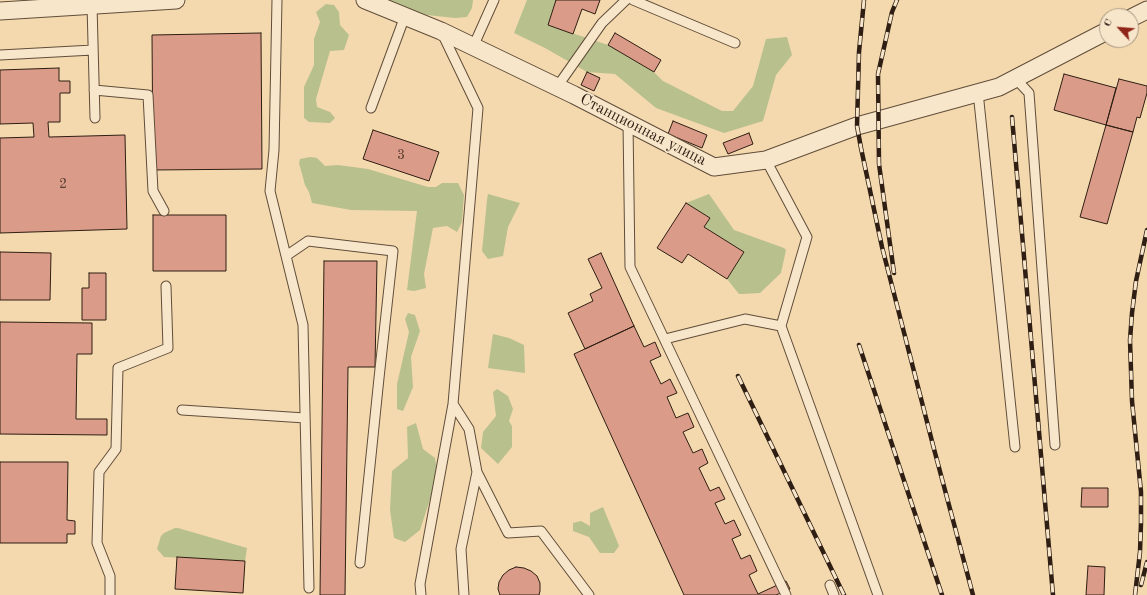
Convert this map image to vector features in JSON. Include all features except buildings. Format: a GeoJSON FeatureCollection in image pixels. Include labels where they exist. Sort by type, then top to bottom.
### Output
{"type":"FeatureCollection","features":[{"type":"Feature","properties":{"kind":"street"},"geometry":{"type":"LineString","coordinates":[[0,11],[176,0]]}},
{"type":"Feature","properties":{"kind":"street","name":"Станционная улица"},"geometry":{"type":"LineString","coordinates":[[365,0],[441,31],[557,87],[714,167],[766,160],[857,126],[1000,87],[1099,35]]}},
{"type":"Feature","properties":{"kind":"lane"},"geometry":{"type":"LineString","coordinates":[[277,0],[274,150],[270,191],[303,325],[309,588]]}},
{"type":"Feature","properties":{"kind":"lane"},"geometry":{"type":"LineString","coordinates":[[473,47],[494,0]]}},
{"type":"Feature","properties":{"kind":"lane"},"geometry":{"type":"LineString","coordinates":[[557,87],[602,23],[626,0]]}},
{"type":"Feature","properties":{"kind":"lane"},"geometry":{"type":"LineString","coordinates":[[633,0],[735,43]]}},
{"type":"Feature","properties":{"kind":"lane"},"geometry":{"type":"LineString","coordinates":[[92,5],[95,118]]}},
{"type":"Feature","properties":{"kind":"lane"},"geometry":{"type":"LineString","coordinates":[[371,108],[404,16]]}},
{"type":"Feature","properties":{"kind":"lane"},"geometry":{"type":"LineString","coordinates":[[421,595],[420,584],[453,404],[478,108],[441,31]]}},
{"type":"Feature","properties":{"kind":"lane"},"geometry":{"type":"LineString","coordinates":[[0,55],[93,50]]}},
{"type":"Feature","properties":{"kind":"lane"},"geometry":{"type":"LineString","coordinates":[[1015,78],[1029,93],[1055,445]]}},
{"type":"Feature","properties":{"kind":"lane"},"geometry":{"type":"LineString","coordinates":[[94,90],[148,95],[153,191],[164,211]]}},
{"type":"Feature","properties":{"kind":"lane"},"geometry":{"type":"LineString","coordinates":[[978,92],[1015,447]]}},
{"type":"Feature","properties":{"kind":"lane"},"geometry":{"type":"LineString","coordinates":[[628,123],[630,267],[786,595]]}},
{"type":"Feature","properties":{"kind":"lane"},"geometry":{"type":"LineString","coordinates":[[766,160],[807,236],[781,326],[878,595]]}},
{"type":"Feature","properties":{"kind":"lane"},"geometry":{"type":"LineString","coordinates":[[286,256],[308,242],[393,251],[360,563]]}},
{"type":"Feature","properties":{"kind":"lane"},"geometry":{"type":"LineString","coordinates":[[110,595],[110,576],[97,543],[99,472],[116,449],[118,368],[168,348],[166,286]]}},
{"type":"Feature","properties":{"kind":"lane"},"geometry":{"type":"LineString","coordinates":[[664,339],[745,319],[781,326]]}},
{"type":"Feature","properties":{"kind":"lane"},"geometry":{"type":"LineString","coordinates":[[453,404],[469,429],[477,472],[508,533],[541,531],[589,595]]}},
{"type":"Feature","properties":{"kind":"lane"},"geometry":{"type":"LineString","coordinates":[[182,410],[305,418]]}},
{"type":"Feature","properties":{"kind":"lane"},"geometry":{"type":"LineString","coordinates":[[464,595],[461,549],[477,472]]}},
{"type":"Feature","properties":{"kind":"lane"},"geometry":{"type":"LineString","coordinates":[[830,585],[834,595]]}},
{"type":"Feature","properties":{"kind":"green space"},"geometry":{"type":"Polygon","coordinates":[[[385,0],[473,0],[472,8],[467,17],[455,18],[427,15],[385,0]]]}},
{"type":"Feature","properties":{"kind":"green space"},"geometry":{"type":"Polygon","coordinates":[[[527,0],[556,0],[548,25],[608,45],[654,72],[663,81],[722,111],[733,111],[753,86],[766,39],[787,37],[792,55],[776,75],[763,121],[724,133],[656,108],[615,74],[587,72],[545,48],[514,33],[527,0]]]}},
{"type":"Feature","properties":{"kind":"green space"},"geometry":{"type":"Polygon","coordinates":[[[326,4],[334,5],[339,12],[340,25],[349,35],[344,50],[330,51],[316,99],[317,107],[330,112],[335,118],[330,123],[309,122],[304,118],[304,87],[314,65],[314,39],[320,22],[316,12],[326,4]]]}},
{"type":"Feature","properties":{"kind":"green space"},"geometry":{"type":"Polygon","coordinates":[[[310,157],[317,158],[325,166],[338,165],[368,169],[428,187],[436,187],[442,183],[458,183],[464,195],[462,222],[457,232],[447,226],[433,228],[424,274],[426,288],[414,291],[407,290],[417,211],[351,210],[312,203],[299,163],[300,159],[310,157]]]}},
{"type":"Feature","properties":{"kind":"green space"},"geometry":{"type":"Polygon","coordinates":[[[488,194],[520,203],[508,227],[503,256],[488,259],[482,251],[488,194]]]}},
{"type":"Feature","properties":{"kind":"green space"},"geometry":{"type":"Polygon","coordinates":[[[709,194],[734,230],[786,250],[781,273],[760,293],[739,294],[727,279],[744,252],[704,227],[709,218],[686,203],[709,194]]]}},
{"type":"Feature","properties":{"kind":"green space"},"geometry":{"type":"Polygon","coordinates":[[[408,313],[415,315],[420,331],[411,357],[413,387],[403,411],[397,409],[397,384],[409,332],[405,319],[408,313]]]}},
{"type":"Feature","properties":{"kind":"green space"},"geometry":{"type":"Polygon","coordinates":[[[493,334],[509,338],[524,345],[525,373],[488,368],[493,334]]]}},
{"type":"Feature","properties":{"kind":"green space"},"geometry":{"type":"Polygon","coordinates":[[[497,389],[508,396],[513,409],[509,421],[512,426],[512,447],[498,464],[481,448],[483,432],[496,416],[493,392],[497,389]]]}},
{"type":"Feature","properties":{"kind":"green space"},"geometry":{"type":"Polygon","coordinates":[[[416,423],[423,449],[435,458],[438,475],[420,530],[405,542],[394,538],[390,510],[392,471],[408,458],[407,427],[416,423]]]}},
{"type":"Feature","properties":{"kind":"green space"},"geometry":{"type":"Polygon","coordinates":[[[603,507],[619,546],[614,553],[600,553],[589,537],[573,531],[573,523],[581,521],[590,526],[590,513],[603,507]]]}},
{"type":"Feature","properties":{"kind":"green space"},"geometry":{"type":"Polygon","coordinates":[[[175,528],[247,548],[245,561],[164,557],[157,549],[161,536],[175,528]]]}},
{"type":"Feature","properties":{"kind":"railway"},"geometry":{"type":"LineString","coordinates":[[864,0],[859,52],[857,126],[861,148],[882,247],[973,595]]}},
{"type":"Feature","properties":{"kind":"railway"},"geometry":{"type":"LineString","coordinates":[[894,273],[879,164],[878,74],[892,12],[897,0]]}},
{"type":"Feature","properties":{"kind":"railway"},"geometry":{"type":"LineString","coordinates":[[1012,117],[1053,595]]}},
{"type":"Feature","properties":{"kind":"railway"},"geometry":{"type":"LineString","coordinates":[[1135,595],[1140,552],[1141,492],[1132,401],[1130,340],[1136,281],[1147,230]]}},
{"type":"Feature","properties":{"kind":"railway"},"geometry":{"type":"LineString","coordinates":[[859,345],[942,595]]}},
{"type":"Feature","properties":{"kind":"railway"},"geometry":{"type":"LineString","coordinates":[[738,376],[844,595]]}},
{"type":"Feature","properties":{"kind":"railway"},"geometry":{"type":"LineString","coordinates":[[1141,585],[1147,562]]}}]}
